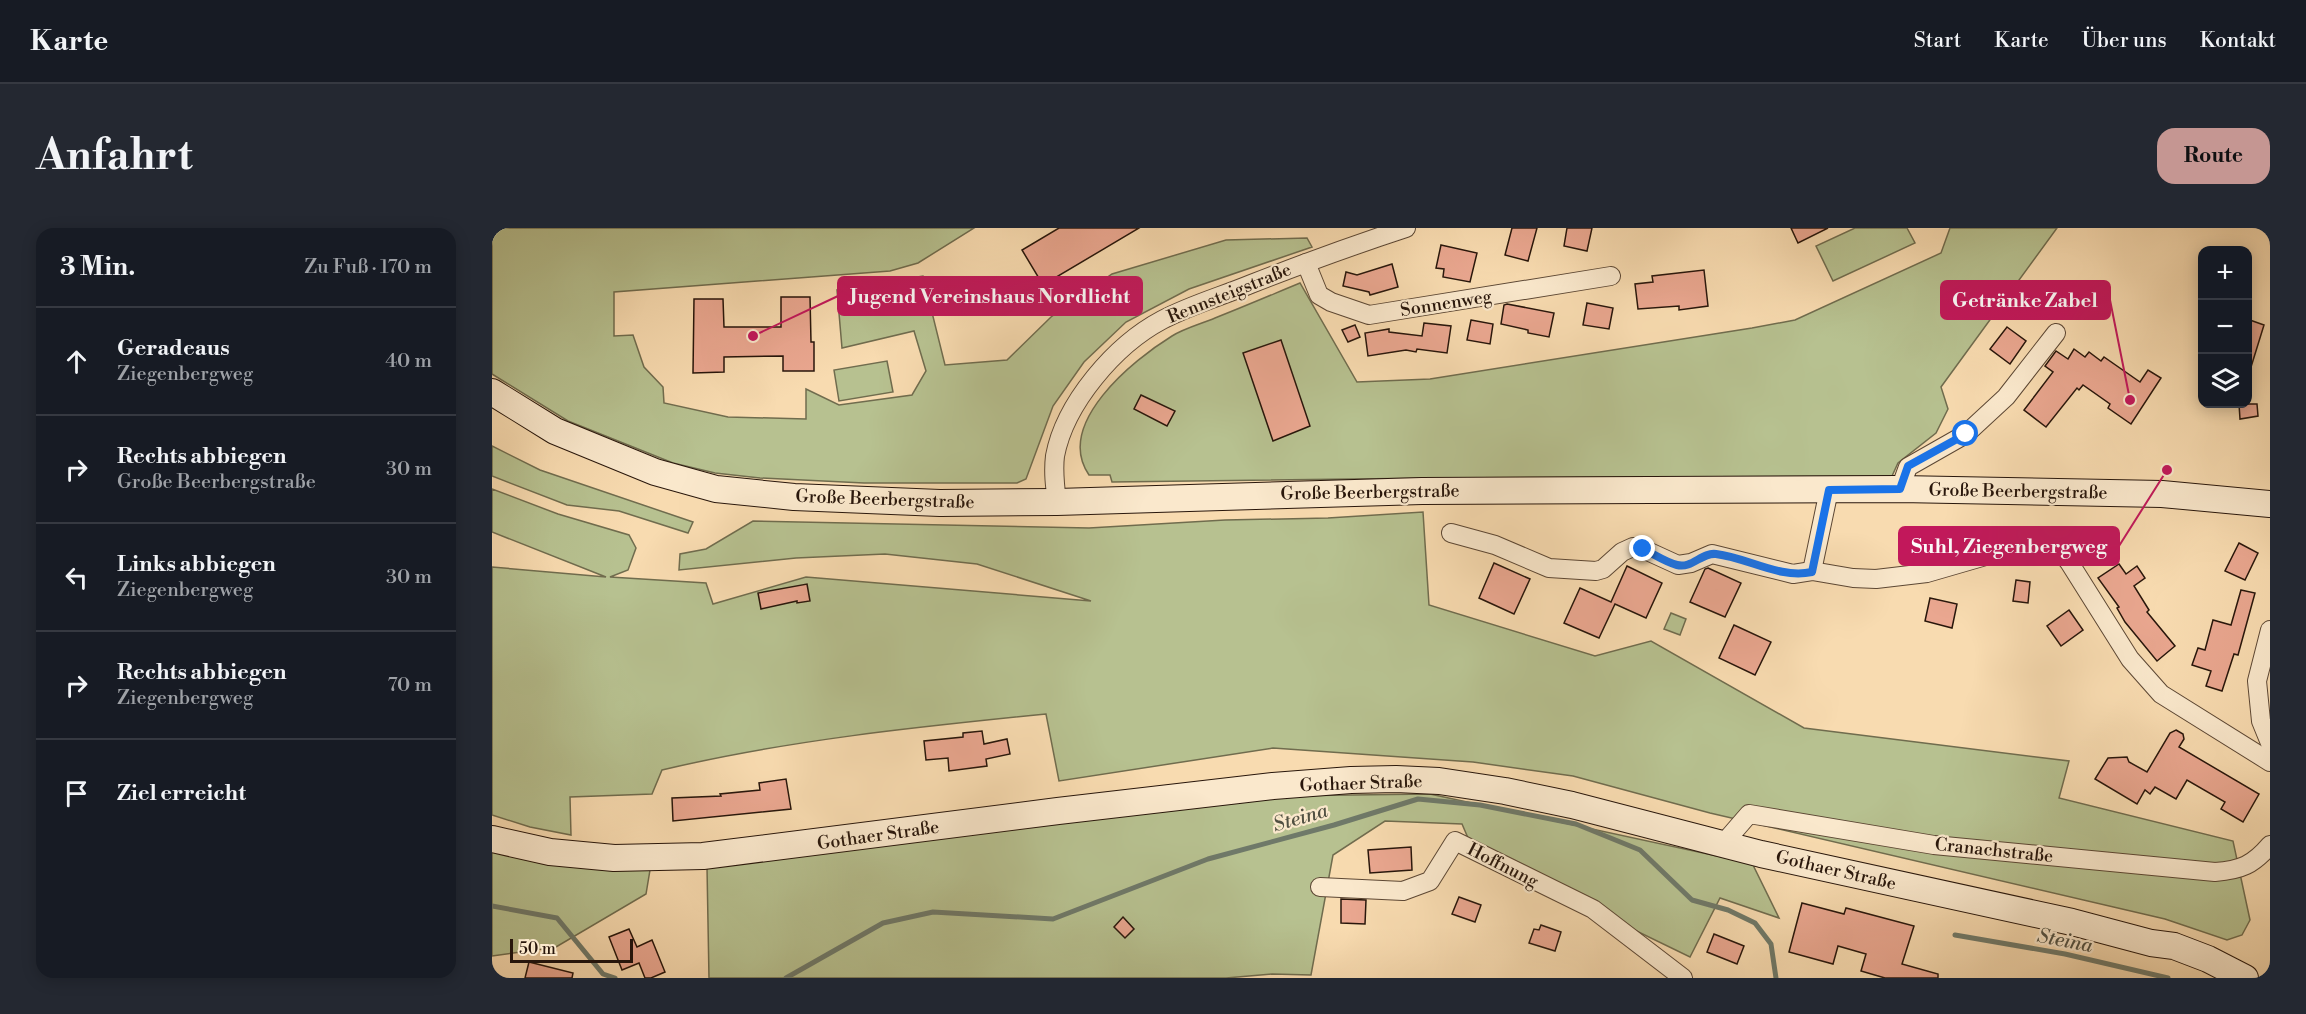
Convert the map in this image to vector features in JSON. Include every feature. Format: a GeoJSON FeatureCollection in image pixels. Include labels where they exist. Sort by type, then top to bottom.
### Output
{"type":"FeatureCollection","features":[{"type":"Feature","properties":{"kind":"main road","name":"Große Beerbergstraße"},"geometry":{"type":"LineString","coordinates":[[492,392],[555,431],[606,454],[664,475],[716,489],[855,501],[1057,502],[1410,491],[1900,489],[2162,494],[2270,504]]}},
{"type":"Feature","properties":{"kind":"main road","name":"Gothaer Straße"},"geometry":{"type":"LineString","coordinates":[[492,839],[550,852],[614,858],[703,856],[1186,796],[1340,780],[1439,781],[1505,791],[1572,805],[1888,882],[2174,946],[2208,959],[2246,978]]}},
{"type":"Feature","properties":{"kind":"main road"},"geometry":{"type":"LineString","coordinates":[[2151,942],[2215,978]]}},
{"type":"Feature","properties":{"kind":"street","name":"Rennsteigstraße"},"geometry":{"type":"LineString","coordinates":[[1057,502],[1054,478],[1055,456],[1060,441],[1076,402],[1114,355],[1162,320],[1306,262],[1406,228]]}},
{"type":"Feature","properties":{"kind":"street","name":"Sonnenweg"},"geometry":{"type":"LineString","coordinates":[[1306,262],[1319,295],[1331,302],[1369,315],[1611,276]]}},
{"type":"Feature","properties":{"kind":"street"},"geometry":{"type":"LineString","coordinates":[[1900,489],[1908,466],[1966,434],[2006,397],[2056,333]]}},
{"type":"Feature","properties":{"kind":"street"},"geometry":{"type":"LineString","coordinates":[[1812,572],[1829,490]]}},
{"type":"Feature","properties":{"kind":"street"},"geometry":{"type":"LineString","coordinates":[[1451,533],[1495,545],[1549,567],[1596,571],[1603,569],[1622,552],[1633,547],[1643,549],[1678,565],[1691,563],[1712,554],[1766,566],[1780,572],[1793,574],[1812,572],[1853,578],[1907,577],[1983,558],[2027,544],[2038,542],[2048,544],[2057,548],[2069,562],[2130,659],[2161,694],[2270,762]]}},
{"type":"Feature","properties":{"kind":"street"},"geometry":{"type":"LineString","coordinates":[[2270,630],[2257,681],[2261,722],[2270,743]]}},
{"type":"Feature","properties":{"kind":"street","name":"Cranachstraße"},"geometry":{"type":"LineString","coordinates":[[1724,843],[1749,814],[1934,845],[2215,872],[2236,870],[2258,859],[2270,845]]}},
{"type":"Feature","properties":{"kind":"street","name":"Hoffnung"},"geometry":{"type":"LineString","coordinates":[[1320,887],[1403,891],[1431,881],[1455,841],[1593,909],[1683,978]]}},
{"type":"Feature","properties":{"kind":"green space"},"geometry":{"type":"Polygon","coordinates":[[[492,228],[974,228],[918,263],[890,271],[614,292],[614,336],[633,335],[644,367],[663,387],[664,403],[728,417],[806,419],[806,389],[839,405],[912,395],[926,371],[914,331],[842,348],[837,290],[923,276],[945,365],[1007,360],[1051,317],[1112,274],[1226,240],[1307,238],[1312,247],[1189,289],[1126,322],[1084,362],[1053,406],[1026,479],[1017,483],[864,483],[760,478],[715,473],[673,463],[568,421],[492,374],[492,228]]]}},
{"type":"Feature","properties":{"kind":"green space"},"geometry":{"type":"Polygon","coordinates":[[[1855,228],[1907,228],[1915,243],[1833,281],[1816,246],[1855,228]]]}},
{"type":"Feature","properties":{"kind":"green space"},"geometry":{"type":"Polygon","coordinates":[[[1950,228],[2057,228],[1941,387],[1948,409],[1936,433],[1898,463],[1892,476],[1112,482],[1110,475],[1089,475],[1081,455],[1082,435],[1090,415],[1119,377],[1138,361],[1182,331],[1300,283],[1357,382],[1430,379],[1795,320],[1941,253],[1950,228]]]}},
{"type":"Feature","properties":{"kind":"green space"},"geometry":{"type":"Polygon","coordinates":[[[887,361],[893,392],[839,401],[834,370],[887,361]]]}},
{"type":"Feature","properties":{"kind":"green space"},"geometry":{"type":"Polygon","coordinates":[[[492,446],[540,470],[693,522],[688,533],[619,511],[567,505],[492,476],[492,446]]]}},
{"type":"Feature","properties":{"kind":"green space"},"geometry":{"type":"Polygon","coordinates":[[[492,489],[558,514],[629,535],[636,548],[628,570],[610,577],[706,583],[713,604],[806,577],[1091,601],[977,564],[885,554],[796,558],[679,570],[680,554],[706,549],[753,521],[1089,528],[1423,512],[1429,605],[1595,656],[1651,641],[1804,728],[2069,761],[2059,798],[2233,841],[2250,920],[2242,935],[2227,940],[2165,919],[1710,813],[1573,776],[1473,762],[1273,748],[1059,781],[1046,714],[949,724],[757,750],[662,770],[652,794],[570,797],[571,835],[530,827],[492,815],[492,567],[606,577],[492,532],[492,489]]]}},
{"type":"Feature","properties":{"kind":"green space"},"geometry":{"type":"Polygon","coordinates":[[[1671,613],[1686,619],[1680,635],[1664,629],[1671,613]]]}},
{"type":"Feature","properties":{"kind":"green space"},"geometry":{"type":"Polygon","coordinates":[[[1430,794],[1754,864],[1779,918],[1720,898],[1690,957],[1474,852],[1462,824],[1385,821],[1333,855],[1311,975],[1272,974],[1226,978],[709,978],[707,867],[1274,796],[1430,794]]]}},
{"type":"Feature","properties":{"kind":"green space"},"geometry":{"type":"Polygon","coordinates":[[[492,850],[609,868],[650,870],[646,894],[556,947],[492,956],[492,850]]]}},
{"type":"Feature","properties":{"kind":"building"},"geometry":{"type":"Polygon","coordinates":[[[1059,228],[1139,228],[1043,285],[1022,250],[1059,228]]]}},
{"type":"Feature","properties":{"kind":"building"},"geometry":{"type":"Polygon","coordinates":[[[1512,228],[1537,228],[1528,261],[1505,255],[1512,228]]]}},
{"type":"Feature","properties":{"kind":"building"},"geometry":{"type":"Polygon","coordinates":[[[1567,228],[1592,228],[1587,251],[1564,246],[1567,228]]]}},
{"type":"Feature","properties":{"kind":"building"},"geometry":{"type":"Polygon","coordinates":[[[1791,228],[1828,228],[1798,243],[1791,228]]]}},
{"type":"Feature","properties":{"kind":"building"},"geometry":{"type":"Polygon","coordinates":[[[1441,245],[1477,253],[1470,282],[1443,277],[1444,269],[1436,268],[1441,245]]]}},
{"type":"Feature","properties":{"kind":"building"},"geometry":{"type":"Polygon","coordinates":[[[1392,264],[1398,287],[1370,295],[1369,292],[1343,286],[1346,272],[1357,275],[1392,264]]]}},
{"type":"Feature","properties":{"kind":"building"},"geometry":{"type":"Polygon","coordinates":[[[1704,270],[1708,306],[1679,310],[1679,306],[1638,309],[1635,284],[1653,282],[1652,276],[1704,270]]]}},
{"type":"Feature","properties":{"kind":"building"},"geometry":{"type":"Polygon","coordinates":[[[781,297],[810,297],[814,371],[783,371],[783,356],[724,357],[724,372],[693,373],[694,299],[723,299],[724,327],[781,327],[781,297]]]}},
{"type":"Feature","properties":{"kind":"building"},"geometry":{"type":"Polygon","coordinates":[[[1587,303],[1613,308],[1609,329],[1583,325],[1587,303]]]}},
{"type":"Feature","properties":{"kind":"building"},"geometry":{"type":"Polygon","coordinates":[[[1504,305],[1554,313],[1549,337],[1501,324],[1504,305]]]}},
{"type":"Feature","properties":{"kind":"building"},"geometry":{"type":"Polygon","coordinates":[[[1471,320],[1493,324],[1490,344],[1467,340],[1471,320]]]}},
{"type":"Feature","properties":{"kind":"building"},"geometry":{"type":"Polygon","coordinates":[[[2252,321],[2264,325],[2252,364],[2252,321]]]}},
{"type":"Feature","properties":{"kind":"building"},"geometry":{"type":"Polygon","coordinates":[[[1424,323],[1451,326],[1447,353],[1417,349],[1416,352],[1406,350],[1368,356],[1365,333],[1389,329],[1389,332],[1422,336],[1424,323]]]}},
{"type":"Feature","properties":{"kind":"building"},"geometry":{"type":"Polygon","coordinates":[[[1355,325],[1360,337],[1348,342],[1342,330],[1355,325]]]}},
{"type":"Feature","properties":{"kind":"building"},"geometry":{"type":"Polygon","coordinates":[[[2007,327],[2026,341],[2010,364],[1990,349],[2007,327]]]}},
{"type":"Feature","properties":{"kind":"building"},"geometry":{"type":"Polygon","coordinates":[[[1281,340],[1310,426],[1273,441],[1243,353],[1281,340]]]}},
{"type":"Feature","properties":{"kind":"building"},"geometry":{"type":"Polygon","coordinates":[[[2074,349],[2085,357],[2089,352],[2101,361],[2104,357],[2140,382],[2148,370],[2161,378],[2131,424],[2108,408],[2110,404],[2083,385],[2079,390],[2077,388],[2046,427],[2024,410],[2053,372],[2045,366],[2056,351],[2068,359],[2074,349]]]}},
{"type":"Feature","properties":{"kind":"building"},"geometry":{"type":"Polygon","coordinates":[[[1141,395],[1175,411],[1167,426],[1134,409],[1141,395]]]}},
{"type":"Feature","properties":{"kind":"building"},"geometry":{"type":"Polygon","coordinates":[[[2252,404],[2257,404],[2258,416],[2240,419],[2239,408],[2252,408],[2252,404]]]}},
{"type":"Feature","properties":{"kind":"building"},"geometry":{"type":"Polygon","coordinates":[[[2239,543],[2258,553],[2245,580],[2225,571],[2239,543]]]}},
{"type":"Feature","properties":{"kind":"building"},"geometry":{"type":"Polygon","coordinates":[[[1494,563],[1530,579],[1514,614],[1479,598],[1494,563]]]}},
{"type":"Feature","properties":{"kind":"building"},"geometry":{"type":"Polygon","coordinates":[[[2119,564],[2126,574],[2137,566],[2145,578],[2134,586],[2149,610],[2147,612],[2175,646],[2157,661],[2125,622],[2117,608],[2119,607],[2098,578],[2119,564]]]}},
{"type":"Feature","properties":{"kind":"building"},"geometry":{"type":"Polygon","coordinates":[[[1627,566],[1662,583],[1646,618],[1615,604],[1599,638],[1564,623],[1580,588],[1611,602],[1627,566]]]}},
{"type":"Feature","properties":{"kind":"building"},"geometry":{"type":"Polygon","coordinates":[[[1708,568],[1741,583],[1725,617],[1690,602],[1705,569],[1708,568]]]}},
{"type":"Feature","properties":{"kind":"building"},"geometry":{"type":"Polygon","coordinates":[[[2016,580],[2030,582],[2028,603],[2013,601],[2016,580]]]}},
{"type":"Feature","properties":{"kind":"building"},"geometry":{"type":"Polygon","coordinates":[[[807,584],[810,601],[797,603],[797,601],[761,609],[758,593],[807,584]]]}},
{"type":"Feature","properties":{"kind":"building"},"geometry":{"type":"Polygon","coordinates":[[[2241,590],[2255,593],[2238,655],[2234,654],[2222,691],[2206,686],[2211,671],[2192,665],[2198,648],[2205,650],[2213,620],[2231,625],[2241,590]]]}},
{"type":"Feature","properties":{"kind":"building"},"geometry":{"type":"Polygon","coordinates":[[[1930,598],[1957,604],[1952,628],[1925,621],[1930,598]]]}},
{"type":"Feature","properties":{"kind":"building"},"geometry":{"type":"Polygon","coordinates":[[[2069,610],[2083,630],[2061,646],[2047,626],[2069,610]]]}},
{"type":"Feature","properties":{"kind":"building"},"geometry":{"type":"Polygon","coordinates":[[[1734,625],[1771,642],[1755,675],[1719,658],[1734,625]]]}},
{"type":"Feature","properties":{"kind":"building"},"geometry":{"type":"Polygon","coordinates":[[[2176,730],[2183,734],[2184,739],[2179,747],[2259,794],[2243,822],[2221,809],[2225,802],[2187,780],[2176,799],[2155,787],[2150,794],[2145,790],[2137,804],[2095,779],[2108,758],[2127,757],[2129,762],[2147,772],[2170,733],[2176,730]]]}},
{"type":"Feature","properties":{"kind":"building"},"geometry":{"type":"Polygon","coordinates":[[[982,731],[984,744],[1007,739],[1010,754],[986,759],[987,766],[949,771],[948,758],[926,760],[924,741],[963,737],[963,733],[982,731]]]}},
{"type":"Feature","properties":{"kind":"building"},"geometry":{"type":"Polygon","coordinates":[[[786,779],[791,809],[673,821],[672,798],[721,796],[720,794],[760,790],[759,783],[786,779]]]}},
{"type":"Feature","properties":{"kind":"building"},"geometry":{"type":"Polygon","coordinates":[[[1411,847],[1412,870],[1370,873],[1368,850],[1411,847]]]}},
{"type":"Feature","properties":{"kind":"building"},"geometry":{"type":"Polygon","coordinates":[[[1459,897],[1481,905],[1475,922],[1452,914],[1459,897]]]}},
{"type":"Feature","properties":{"kind":"building"},"geometry":{"type":"Polygon","coordinates":[[[1341,899],[1366,900],[1365,924],[1341,923],[1341,899]]]}},
{"type":"Feature","properties":{"kind":"building"},"geometry":{"type":"Polygon","coordinates":[[[1802,903],[1844,914],[1846,908],[1914,926],[1902,964],[1938,974],[1938,978],[1885,978],[1861,971],[1866,954],[1838,946],[1833,964],[1789,952],[1802,903]]]}},
{"type":"Feature","properties":{"kind":"building"},"geometry":{"type":"Polygon","coordinates":[[[1123,917],[1134,929],[1125,938],[1114,927],[1123,917]]]}},
{"type":"Feature","properties":{"kind":"building"},"geometry":{"type":"Polygon","coordinates":[[[1541,925],[1561,932],[1555,951],[1529,943],[1534,929],[1539,930],[1541,925]]]}},
{"type":"Feature","properties":{"kind":"building"},"geometry":{"type":"Polygon","coordinates":[[[629,929],[637,947],[652,940],[665,972],[645,978],[639,963],[622,970],[609,937],[629,929]]]}},
{"type":"Feature","properties":{"kind":"building"},"geometry":{"type":"Polygon","coordinates":[[[1714,934],[1744,946],[1737,964],[1707,952],[1714,934]]]}},
{"type":"Feature","properties":{"kind":"building"},"geometry":{"type":"Polygon","coordinates":[[[529,962],[573,973],[572,978],[525,978],[529,962]]]}},
{"type":"Feature","properties":{"kind":"waterway","name":"Steina"},"geometry":{"type":"LineString","coordinates":[[786,978],[883,923],[933,912],[1053,919],[1208,859],[1334,825],[1418,799],[1480,805],[1576,824],[1640,850],[1692,900],[1728,910],[1755,923],[1771,944],[1776,978]]}},
{"type":"Feature","properties":{"kind":"waterway","name":"Steina"},"geometry":{"type":"LineString","coordinates":[[492,906],[557,918],[603,974],[615,978]]}},
{"type":"Feature","properties":{"kind":"waterway","name":"Steina"},"geometry":{"type":"LineString","coordinates":[[1955,935],[2065,954],[2168,978]]}},
{"type":"Feature","properties":{"kind":"place","name":"Jugend Vereinshaus Nordlicht"},"geometry":{"type":"Point","coordinates":[753,336]}},
{"type":"Feature","properties":{"kind":"place","name":"Getränke Zabel"},"geometry":{"type":"Point","coordinates":[2130,400]}},
{"type":"Feature","properties":{"kind":"place","name":"Suhl, Ziegenbergweg"},"geometry":{"type":"Point","coordinates":[2167,470]}},
{"type":"Feature","properties":{"kind":"route"},"geometry":{"type":"LineString","coordinates":[[1643,549],[1678,565],[1691,563],[1707,555],[1719,554],[1780,572],[1803,574],[1812,572],[1829,490],[1900,489],[1908,466],[1966,434]]}}]}
